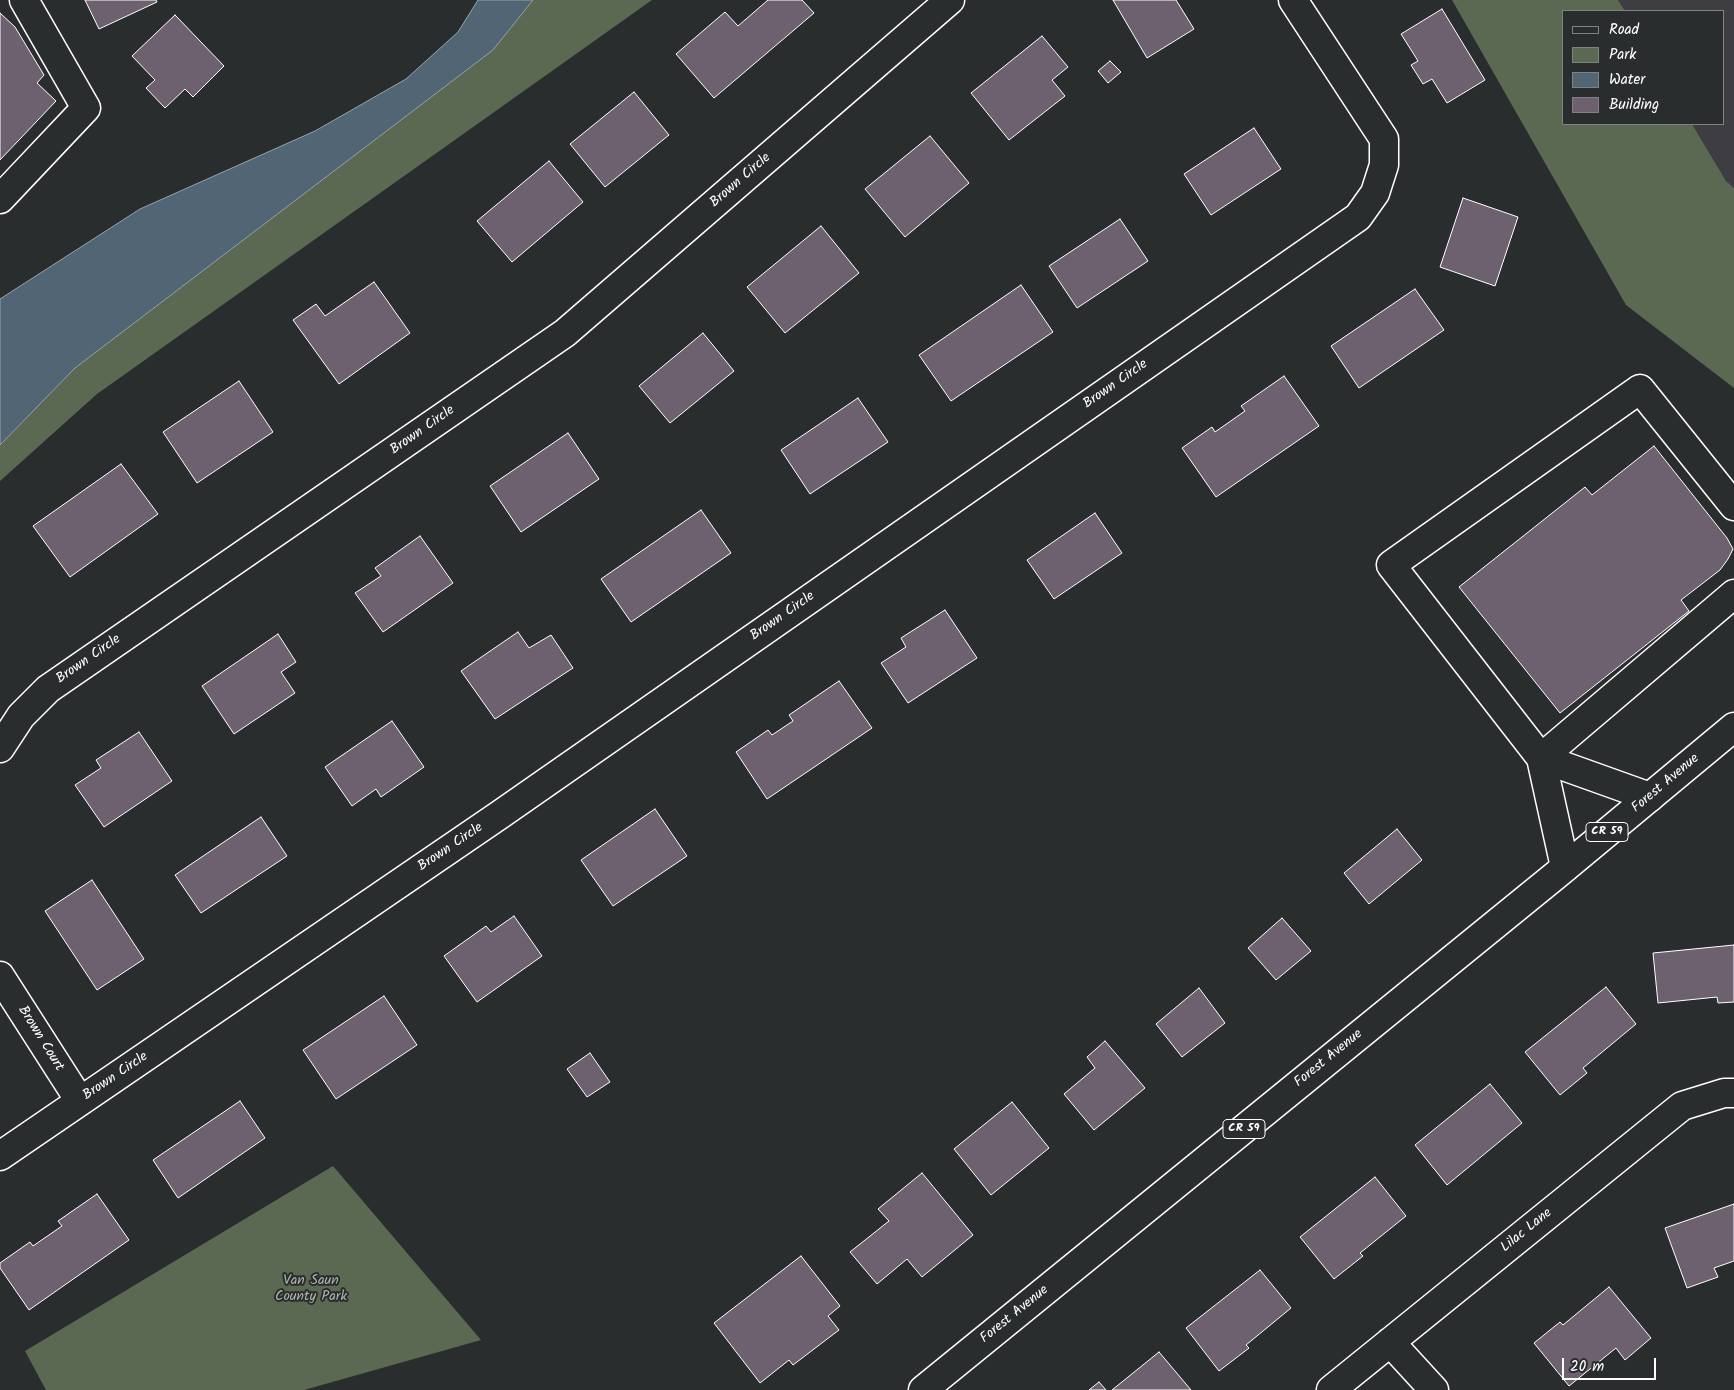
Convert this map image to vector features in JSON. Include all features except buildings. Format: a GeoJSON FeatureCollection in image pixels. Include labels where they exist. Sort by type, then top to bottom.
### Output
{"type":"FeatureCollection","features":[{"type":"Feature","properties":{"kind":"street"},"geometry":{"type":"LineString","coordinates":[[0,200],[86,108],[24,0]]}},
{"type":"Feature","properties":{"kind":"street","name":"Brown Circle"},"geometry":{"type":"LineString","coordinates":[[0,748],[21,716],[48,689],[565,333],[950,0]]}},
{"type":"Feature","properties":{"kind":"street","name":"Brown Circle"},"geometry":{"type":"LineString","coordinates":[[0,1156],[506,811],[1358,217],[1375,193],[1384,165],[1384,139],[1293,0]]}},
{"type":"Feature","properties":{"kind":"street"},"geometry":{"type":"LineString","coordinates":[[1565,868],[1541,758],[1391,565],[1640,389],[1734,506]]}},
{"type":"Feature","properties":{"kind":"street"},"geometry":{"type":"LineString","coordinates":[[1541,758],[1734,594]]}},
{"type":"Feature","properties":{"kind":"street","name":"Forest Avenue"},"geometry":{"type":"LineString","coordinates":[[923,1390],[1565,868],[1734,727]]}},
{"type":"Feature","properties":{"kind":"street"},"geometry":{"type":"LineString","coordinates":[[1541,758],[1650,797]]}},
{"type":"Feature","properties":{"kind":"street","name":"Brown Court"},"geometry":{"type":"LineString","coordinates":[[0,976],[80,1101]]}},
{"type":"Feature","properties":{"kind":"street","name":"Lilac Lane"},"geometry":{"type":"LineString","coordinates":[[1331,1390],[1682,1106],[1724,1093],[1734,1093]]}},
{"type":"Feature","properties":{"kind":"street"},"geometry":{"type":"LineString","coordinates":[[1390,1342],[1434,1390]]}},
{"type":"Feature","properties":{"kind":"shaded area"},"geometry":{"type":"Polygon","coordinates":[[[1618,0],[1734,0],[1734,188],[1726,181],[1693,125],[1724,125],[1724,10],[1624,10],[1618,0]]]}},
{"type":"Feature","properties":{"kind":"green space"},"geometry":{"type":"Polygon","coordinates":[[[533,0],[652,0],[97,394],[0,481],[0,445],[75,368],[493,50],[533,0]]]}},
{"type":"Feature","properties":{"kind":"green space"},"geometry":{"type":"Polygon","coordinates":[[[1452,0],[1618,0],[1624,10],[1562,10],[1562,125],[1693,125],[1726,181],[1734,188],[1734,388],[1626,305],[1452,0]]]}},
{"type":"Feature","properties":{"kind":"green space","name":"Van Saun County Park"},"geometry":{"type":"Polygon","coordinates":[[[333,1166],[481,1340],[304,1390],[46,1390],[25,1351],[333,1166]]]}},
{"type":"Feature","properties":{"kind":"water"},"geometry":{"type":"Polygon","coordinates":[[[478,0],[533,0],[493,50],[75,368],[0,445],[0,299],[140,209],[315,131],[406,79],[458,32],[478,0]]]}}]}
